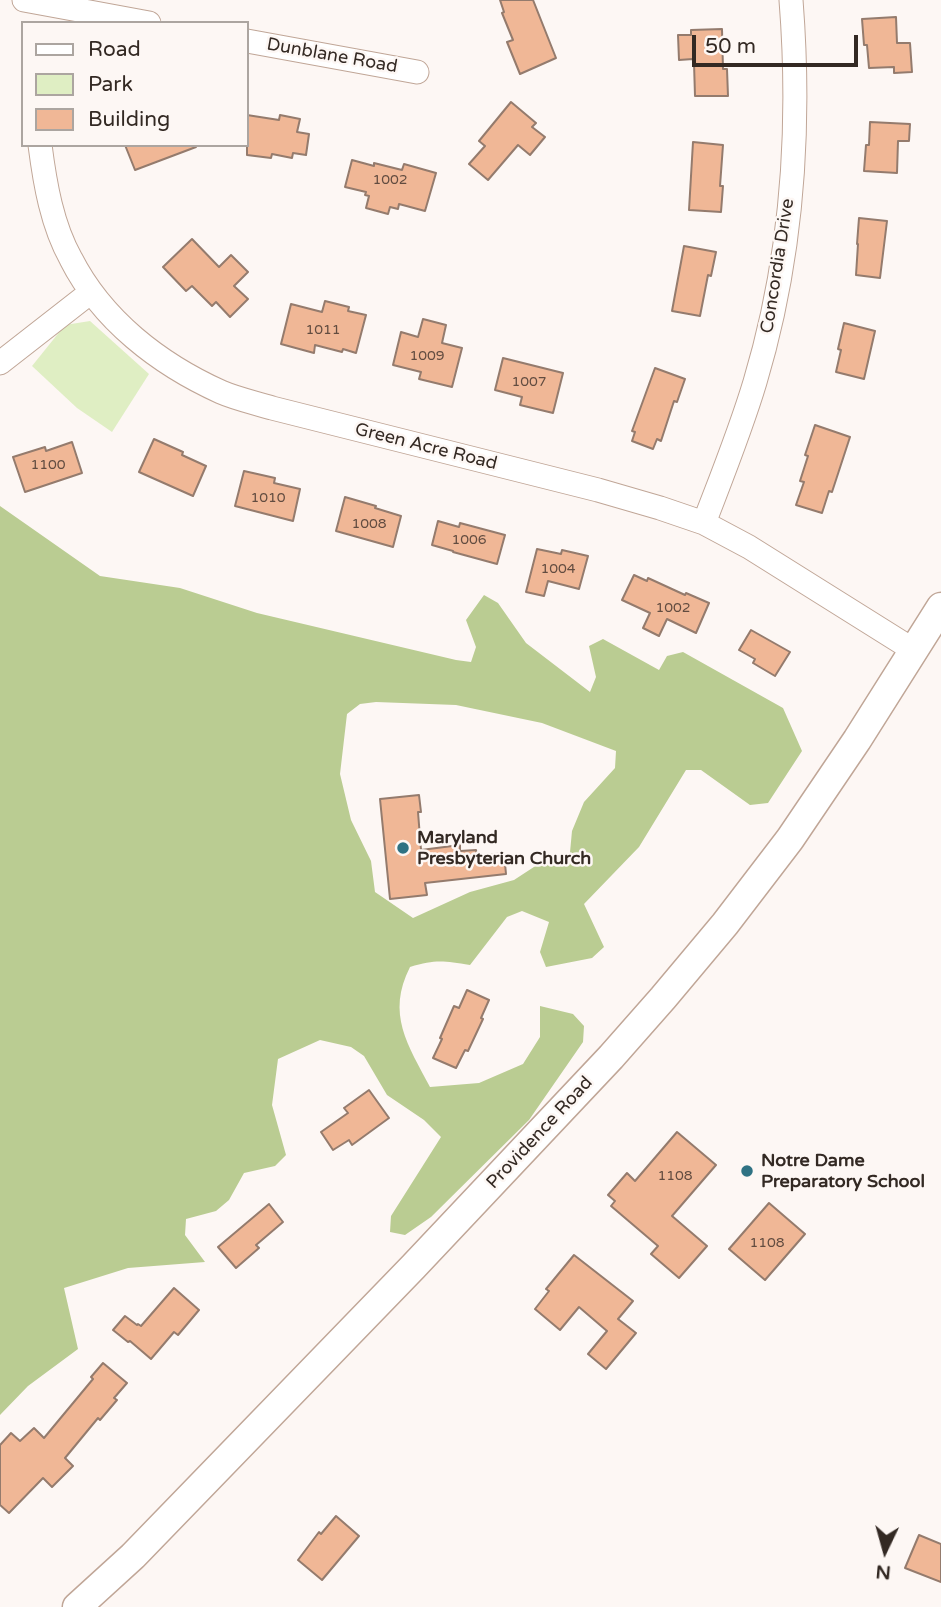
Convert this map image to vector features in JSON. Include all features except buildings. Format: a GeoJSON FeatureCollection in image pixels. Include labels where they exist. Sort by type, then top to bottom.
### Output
{"type":"FeatureCollection","features":[{"type":"Feature","properties":{"kind":"street"},"geometry":{"type":"LineString","coordinates":[[24,0],[53,9],[135,21]]}},
{"type":"Feature","properties":{"kind":"street","name":"Concordia Drive"},"geometry":{"type":"LineString","coordinates":[[704,523],[755,382],[775,305],[786,235],[793,158],[791,0]]}},
{"type":"Feature","properties":{"kind":"street","name":"Dunblane Road"},"geometry":{"type":"LineString","coordinates":[[248,41],[416,72]]}},
{"type":"Feature","properties":{"kind":"street","name":"Green Acre Road"},"geometry":{"type":"LineString","coordinates":[[40,147],[44,177],[56,222],[70,258],[91,292],[115,321],[140,343],[179,370],[223,393],[272,408],[598,490],[704,523],[749,547],[915,651]]}},
{"type":"Feature","properties":{"kind":"street"},"geometry":{"type":"LineString","coordinates":[[0,363],[91,292]]}},
{"type":"Feature","properties":{"kind":"street","name":"Providence Road"},"geometry":{"type":"LineString","coordinates":[[77,1607],[143,1546],[419,1261],[663,998],[725,924],[781,850],[844,760],[941,607]]}},
{"type":"Feature","properties":{"kind":"green space"},"geometry":{"type":"Polygon","coordinates":[[[90,321],[149,374],[112,432],[77,408],[32,366],[65,325],[90,321]]]}},
{"type":"Feature","properties":{"kind":"green space"},"geometry":{"type":"Polygon","coordinates":[[[0,506],[100,576],[180,588],[257,613],[471,662],[476,647],[466,620],[484,595],[498,603],[526,643],[590,692],[596,677],[589,646],[603,639],[659,670],[667,656],[683,652],[783,708],[802,751],[768,803],[750,805],[701,770],[686,770],[639,847],[584,904],[604,947],[592,958],[546,967],[540,952],[549,922],[522,911],[507,917],[470,965],[440,962],[410,967],[403,984],[400,1015],[408,1043],[430,1087],[479,1083],[523,1064],[540,1037],[540,1006],[573,1014],[584,1026],[583,1042],[529,1120],[431,1217],[405,1235],[390,1232],[391,1216],[441,1137],[424,1120],[387,1095],[364,1056],[351,1047],[320,1040],[278,1059],[272,1105],[286,1155],[275,1166],[244,1173],[229,1200],[216,1211],[186,1219],[185,1235],[205,1262],[128,1268],[64,1288],[78,1349],[28,1386],[0,1415],[0,506]],[[376,702],[360,704],[347,714],[340,774],[351,820],[371,861],[375,892],[413,918],[470,892],[514,880],[540,863],[569,863],[572,831],[584,802],[615,768],[616,751],[542,723],[456,705],[376,702]]]}},
{"type":"Feature","properties":{"kind":"place","name":"Maryland Presbyterian Church"},"geometry":{"type":"Point","coordinates":[403,848]}},
{"type":"Feature","properties":{"kind":"place","name":"Notre Dame Preparatory School"},"geometry":{"type":"Point","coordinates":[747,1171]}}]}
